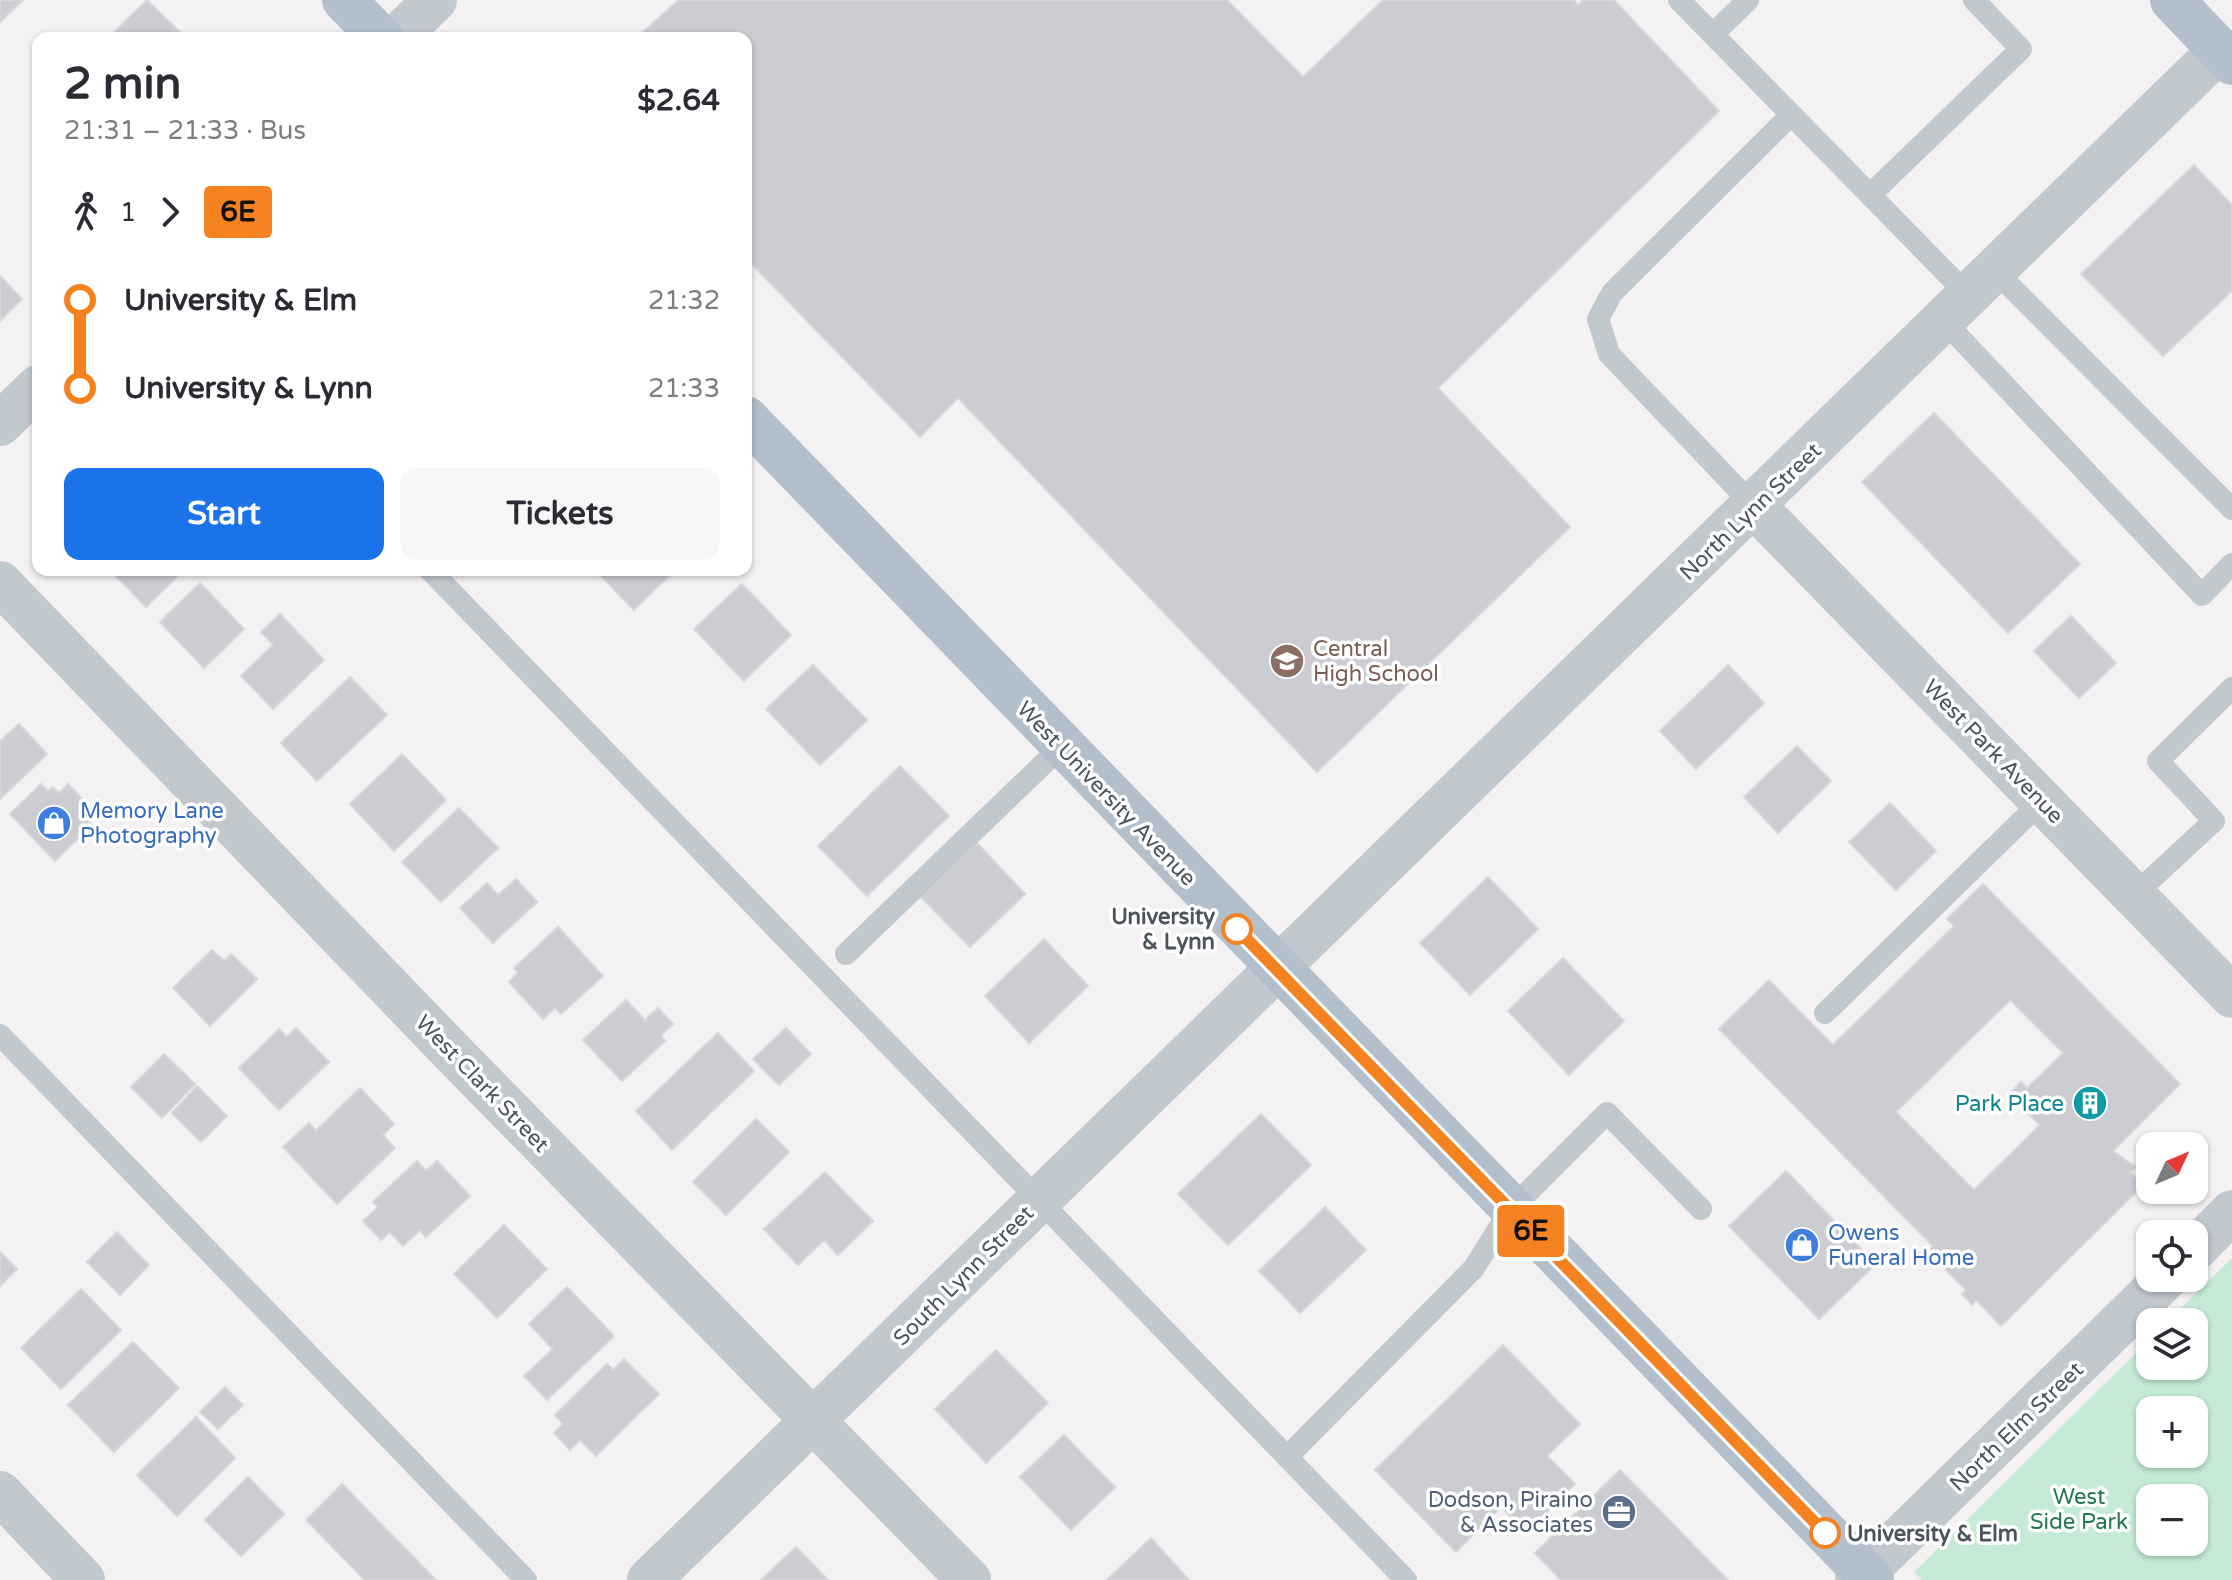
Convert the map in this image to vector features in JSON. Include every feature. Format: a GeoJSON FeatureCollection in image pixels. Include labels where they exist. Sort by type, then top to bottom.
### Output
{"type":"FeatureCollection","features":[{"type":"Feature","properties":{"kind":"main road"},"geometry":{"type":"LineString","coordinates":[[344,0],[375,32]]}},
{"type":"Feature","properties":{"kind":"main road"},"geometry":{"type":"LineString","coordinates":[[2172,0],[2226,57]]}},
{"type":"Feature","properties":{"kind":"main road","name":"West University Avenue"},"geometry":{"type":"LineString","coordinates":[[752,424],[1864,1578]]}},
{"type":"Feature","properties":{"kind":"street"},"geometry":{"type":"LineString","coordinates":[[402,32],[435,0]]}},
{"type":"Feature","properties":{"kind":"street","name":"North Lynn Street"},"geometry":{"type":"LineString","coordinates":[[1277,970],[1969,296],[2226,57]]}},
{"type":"Feature","properties":{"kind":"street"},"geometry":{"type":"LineString","coordinates":[[0,424],[32,393]]}},
{"type":"Feature","properties":{"kind":"street","name":"West Park Avenue"},"geometry":{"type":"LineString","coordinates":[[1755,507],[2232,996]]}},
{"type":"Feature","properties":{"kind":"street","name":"West Clark Street"},"geometry":{"type":"LineString","coordinates":[[0,583],[969,1580]]}},
{"type":"Feature","properties":{"kind":"street","name":"South Lynn Street"},"geometry":{"type":"LineString","coordinates":[[649,1580],[1277,970]]}},
{"type":"Feature","properties":{"kind":"street"},"geometry":{"type":"LineString","coordinates":[[2208,1236],[2232,1212]]}},
{"type":"Feature","properties":{"kind":"street","name":"North Elm Street"},"geometry":{"type":"LineString","coordinates":[[1864,1578],[2152,1292]]}},
{"type":"Feature","properties":{"kind":"street"},"geometry":{"type":"LineString","coordinates":[[0,1493],[83,1580]]}},
{"type":"Feature","properties":{"kind":"lane"},"geometry":{"type":"LineString","coordinates":[[1679,0],[1969,296],[2202,595],[2232,564]]}},
{"type":"Feature","properties":{"kind":"lane"},"geometry":{"type":"LineString","coordinates":[[1713,34],[1748,0]]}},
{"type":"Feature","properties":{"kind":"lane"},"geometry":{"type":"LineString","coordinates":[[1870,195],[2021,49],[1974,0]]}},
{"type":"Feature","properties":{"kind":"lane"},"geometry":{"type":"LineString","coordinates":[[1755,507],[1609,354],[1598,319],[1612,293],[1791,115]]}},
{"type":"Feature","properties":{"kind":"lane"},"geometry":{"type":"LineString","coordinates":[[1969,296],[2232,509]]}},
{"type":"Feature","properties":{"kind":"lane"},"geometry":{"type":"LineString","coordinates":[[436,576],[1406,1580]]}},
{"type":"Feature","properties":{"kind":"lane"},"geometry":{"type":"LineString","coordinates":[[2135,894],[2214,821],[2158,761],[2232,688]]}},
{"type":"Feature","properties":{"kind":"lane"},"geometry":{"type":"LineString","coordinates":[[846,954],[1062,746]]}},
{"type":"Feature","properties":{"kind":"lane"},"geometry":{"type":"LineString","coordinates":[[1825,1013],[2043,800]]}},
{"type":"Feature","properties":{"kind":"lane"},"geometry":{"type":"LineString","coordinates":[[0,1035],[526,1580]]}},
{"type":"Feature","properties":{"kind":"lane"},"geometry":{"type":"LineString","coordinates":[[1287,1457],[1474,1268],[1510,1210],[1607,1113],[1701,1209]]}},
{"type":"Feature","properties":{"kind":"green space","name":"West Side Park"},"geometry":{"type":"Polygon","coordinates":[[[2232,1258],[2232,1580],[1922,1580],[1914,1572],[2136,1353],[2136,1380],[2208,1380],[2208,1308],[2181,1308],[2197,1292],[2208,1292],[2208,1282],[2232,1258]]]}},
{"type":"Feature","properties":{"kind":"building"},"geometry":{"type":"Polygon","coordinates":[[[0,0],[23,0],[0,22],[0,0]]]}},
{"type":"Feature","properties":{"kind":"building"},"geometry":{"type":"Polygon","coordinates":[[[147,0],[180,32],[114,32],[147,0]]]}},
{"type":"Feature","properties":{"kind":"building"},"geometry":{"type":"Polygon","coordinates":[[[679,0],[1227,0],[1303,77],[1383,0],[1574,0],[1578,5],[1583,0],[1614,0],[1719,111],[1438,388],[1570,527],[1317,772],[958,398],[920,437],[752,264],[752,32],[643,32],[679,0]]]}},
{"type":"Feature","properties":{"kind":"building"},"geometry":{"type":"Polygon","coordinates":[[[2194,165],[2232,205],[2232,291],[2163,356],[2081,274],[2194,165]]]}},
{"type":"Feature","properties":{"kind":"building"},"geometry":{"type":"Polygon","coordinates":[[[0,276],[22,299],[0,321],[0,276]]]}},
{"type":"Feature","properties":{"kind":"building"},"geometry":{"type":"Polygon","coordinates":[[[1934,413],[2080,564],[2008,633],[1862,482],[1934,413]]]}},
{"type":"Feature","properties":{"kind":"building"},"geometry":{"type":"Polygon","coordinates":[[[116,576],[178,576],[146,607],[116,576]]]}},
{"type":"Feature","properties":{"kind":"building"},"geometry":{"type":"Polygon","coordinates":[[[601,576],[669,576],[634,610],[601,576]]]}},
{"type":"Feature","properties":{"kind":"building"},"geometry":{"type":"Polygon","coordinates":[[[200,583],[244,629],[204,668],[160,622],[200,583]]]}},
{"type":"Feature","properties":{"kind":"building"},"geometry":{"type":"Polygon","coordinates":[[[742,584],[791,635],[744,681],[694,629],[742,584]]]}},
{"type":"Feature","properties":{"kind":"building"},"geometry":{"type":"Polygon","coordinates":[[[280,614],[324,660],[273,709],[241,676],[273,645],[261,632],[280,614]]]}},
{"type":"Feature","properties":{"kind":"building"},"geometry":{"type":"Polygon","coordinates":[[[2071,616],[2116,663],[2079,698],[2034,651],[2071,616]]]}},
{"type":"Feature","properties":{"kind":"building"},"geometry":{"type":"Polygon","coordinates":[[[813,665],[867,720],[820,765],[766,709],[813,665]]]}},
{"type":"Feature","properties":{"kind":"building"},"geometry":{"type":"Polygon","coordinates":[[[1728,665],[1764,703],[1696,769],[1660,731],[1728,665]]]}},
{"type":"Feature","properties":{"kind":"building"},"geometry":{"type":"Polygon","coordinates":[[[350,677],[387,715],[317,781],[281,743],[350,677]]]}},
{"type":"Feature","properties":{"kind":"building"},"geometry":{"type":"Polygon","coordinates":[[[19,724],[47,754],[0,799],[0,741],[19,724]]]}},
{"type":"Feature","properties":{"kind":"building"},"geometry":{"type":"Polygon","coordinates":[[[1797,746],[1831,781],[1778,833],[1744,797],[1797,746]]]}},
{"type":"Feature","properties":{"kind":"building"},"geometry":{"type":"Polygon","coordinates":[[[402,754],[446,800],[394,851],[350,804],[402,754]]]}},
{"type":"Feature","properties":{"kind":"building"},"geometry":{"type":"Polygon","coordinates":[[[900,766],[949,816],[867,896],[818,846],[900,766]]]}},
{"type":"Feature","properties":{"kind":"building","name":"Memory Lane Photography"},"geometry":{"type":"Polygon","coordinates":[[[41,784],[48,791],[53,787],[59,793],[68,784],[96,813],[88,821],[92,825],[55,861],[10,814],[41,784]]]}},
{"type":"Feature","properties":{"kind":"building"},"geometry":{"type":"Polygon","coordinates":[[[1890,803],[1936,851],[1896,890],[1849,842],[1890,803]]]}},
{"type":"Feature","properties":{"kind":"building"},"geometry":{"type":"Polygon","coordinates":[[[459,808],[498,848],[441,902],[402,862],[459,808]]]}},
{"type":"Feature","properties":{"kind":"building"},"geometry":{"type":"Polygon","coordinates":[[[977,843],[1025,894],[970,947],[921,897],[977,843]]]}},
{"type":"Feature","properties":{"kind":"building"},"geometry":{"type":"Polygon","coordinates":[[[1488,877],[1538,929],[1470,995],[1420,943],[1488,877]]]}},
{"type":"Feature","properties":{"kind":"building"},"geometry":{"type":"Polygon","coordinates":[[[516,879],[537,902],[493,943],[460,908],[487,883],[498,895],[516,879]]]}},
{"type":"Feature","properties":{"kind":"building","name":"Park Place"},"geometry":{"type":"Polygon","coordinates":[[[1983,884],[2180,1084],[2113,1151],[2136,1167],[2130,1172],[2136,1178],[2136,1192],[2001,1326],[1976,1300],[1972,1305],[1962,1294],[1966,1290],[1928,1252],[1933,1246],[1719,1029],[1769,980],[1833,1045],[1954,926],[1947,919],[1983,884]],[[2010,1000],[1896,1112],[1974,1190],[2040,1125],[2009,1094],[2021,1082],[2027,1088],[2063,1053],[2010,1000]]]}},
{"type":"Feature","properties":{"kind":"building"},"geometry":{"type":"Polygon","coordinates":[[[558,927],[603,976],[561,1014],[555,1008],[543,1019],[509,982],[518,973],[514,968],[558,927]]]}},
{"type":"Feature","properties":{"kind":"building"},"geometry":{"type":"Polygon","coordinates":[[[1044,939],[1088,986],[1029,1043],[985,996],[1044,939]]]}},
{"type":"Feature","properties":{"kind":"building"},"geometry":{"type":"Polygon","coordinates":[[[212,950],[224,961],[231,954],[257,979],[210,1026],[173,988],[212,950]]]}},
{"type":"Feature","properties":{"kind":"building"},"geometry":{"type":"Polygon","coordinates":[[[1563,958],[1624,1021],[1569,1075],[1508,1011],[1563,958]]]}},
{"type":"Feature","properties":{"kind":"building"},"geometry":{"type":"Polygon","coordinates":[[[626,1000],[645,1020],[658,1008],[673,1024],[661,1035],[665,1041],[622,1081],[583,1040],[626,1000]]]}},
{"type":"Feature","properties":{"kind":"building"},"geometry":{"type":"Polygon","coordinates":[[[296,1028],[329,1062],[279,1110],[239,1068],[279,1029],[286,1037],[296,1028]]]}},
{"type":"Feature","properties":{"kind":"building"},"geometry":{"type":"Polygon","coordinates":[[[786,1028],[811,1054],[779,1085],[753,1059],[786,1028]]]}},
{"type":"Feature","properties":{"kind":"building"},"geometry":{"type":"Polygon","coordinates":[[[718,1033],[754,1071],[672,1150],[636,1111],[718,1033]]]}},
{"type":"Feature","properties":{"kind":"building"},"geometry":{"type":"Polygon","coordinates":[[[164,1054],[195,1084],[162,1118],[131,1087],[164,1054]]]}},
{"type":"Feature","properties":{"kind":"building"},"geometry":{"type":"Polygon","coordinates":[[[197,1086],[227,1116],[201,1142],[172,1113],[197,1086]]]}},
{"type":"Feature","properties":{"kind":"building"},"geometry":{"type":"Polygon","coordinates":[[[360,1088],[394,1124],[383,1135],[395,1148],[337,1204],[283,1147],[309,1123],[316,1131],[360,1088]]]}},
{"type":"Feature","properties":{"kind":"building"},"geometry":{"type":"Polygon","coordinates":[[[1261,1114],[1311,1165],[1228,1245],[1178,1194],[1261,1114]]]}},
{"type":"Feature","properties":{"kind":"building"},"geometry":{"type":"Polygon","coordinates":[[[756,1119],[789,1152],[726,1215],[693,1182],[756,1119]]]}},
{"type":"Feature","properties":{"kind":"building"},"geometry":{"type":"Polygon","coordinates":[[[417,1161],[426,1171],[437,1161],[470,1196],[426,1237],[420,1230],[403,1246],[390,1232],[381,1240],[363,1221],[378,1207],[373,1202],[417,1161]]]}},
{"type":"Feature","properties":{"kind":"building","name":"Owens Funeral Home"},"geometry":{"type":"Polygon","coordinates":[[[1786,1171],[1876,1264],[1819,1319],[1729,1226],[1786,1171]]]}},
{"type":"Feature","properties":{"kind":"building"},"geometry":{"type":"Polygon","coordinates":[[[825,1172],[873,1221],[838,1255],[824,1240],[798,1265],[764,1229],[825,1172]]]}},
{"type":"Feature","properties":{"kind":"building"},"geometry":{"type":"Polygon","coordinates":[[[1325,1207],[1366,1250],[1300,1313],[1259,1271],[1325,1207]]]}},
{"type":"Feature","properties":{"kind":"building"},"geometry":{"type":"Polygon","coordinates":[[[504,1225],[547,1269],[497,1318],[454,1274],[504,1225]]]}},
{"type":"Feature","properties":{"kind":"building"},"geometry":{"type":"Polygon","coordinates":[[[117,1232],[149,1265],[120,1295],[87,1262],[117,1232]]]}},
{"type":"Feature","properties":{"kind":"building"},"geometry":{"type":"Polygon","coordinates":[[[0,1252],[17,1269],[0,1286],[0,1252]]]}},
{"type":"Feature","properties":{"kind":"building"},"geometry":{"type":"Polygon","coordinates":[[[567,1287],[614,1336],[547,1400],[524,1376],[553,1349],[529,1324],[567,1287]]]}},
{"type":"Feature","properties":{"kind":"building"},"geometry":{"type":"Polygon","coordinates":[[[81,1289],[121,1330],[61,1389],[21,1348],[81,1289]]]}},
{"type":"Feature","properties":{"kind":"building"},"geometry":{"type":"Polygon","coordinates":[[[133,1342],[179,1388],[114,1452],[68,1405],[133,1342]]]}},
{"type":"Feature","properties":{"kind":"building"},"geometry":{"type":"Polygon","coordinates":[[[1503,1345],[1580,1424],[1547,1456],[1575,1484],[1526,1533],[1501,1507],[1456,1552],[1375,1470],[1503,1345]]]}},
{"type":"Feature","properties":{"kind":"building"},"geometry":{"type":"Polygon","coordinates":[[[996,1350],[1048,1403],[986,1463],[935,1409],[996,1350]]]}},
{"type":"Feature","properties":{"kind":"building"},"geometry":{"type":"Polygon","coordinates":[[[624,1359],[659,1394],[596,1456],[580,1440],[570,1450],[554,1433],[563,1424],[555,1415],[607,1364],[613,1370],[624,1359]]]}},
{"type":"Feature","properties":{"kind":"building"},"geometry":{"type":"Polygon","coordinates":[[[225,1387],[243,1405],[218,1429],[200,1412],[225,1387]]]}},
{"type":"Feature","properties":{"kind":"building"},"geometry":{"type":"Polygon","coordinates":[[[196,1417],[235,1458],[177,1516],[137,1475],[196,1417]]]}},
{"type":"Feature","properties":{"kind":"building"},"geometry":{"type":"Polygon","coordinates":[[[1064,1435],[1115,1487],[1071,1530],[1020,1477],[1064,1435]]]}},
{"type":"Feature","properties":{"kind":"building","name":"Dodson, Piraino & Associates"},"geometry":{"type":"Polygon","coordinates":[[[1620,1470],[1728,1580],[1561,1580],[1535,1553],[1620,1470]]]}},
{"type":"Feature","properties":{"kind":"building"},"geometry":{"type":"Polygon","coordinates":[[[248,1477],[284,1514],[241,1556],[205,1520],[248,1477]]]}},
{"type":"Feature","properties":{"kind":"building"},"geometry":{"type":"Polygon","coordinates":[[[342,1484],[436,1580],[365,1580],[306,1520],[342,1484]]]}},
{"type":"Feature","properties":{"kind":"building"},"geometry":{"type":"Polygon","coordinates":[[[1151,1538],[1189,1580],[1107,1580],[1151,1538]]]}},
{"type":"Feature","properties":{"kind":"building"},"geometry":{"type":"Polygon","coordinates":[[[796,1547],[828,1580],[761,1580],[796,1547]]]}},
{"type":"Feature","properties":{"kind":"bus line","name":"6E"},"geometry":{"type":"LineString","coordinates":[[1237,929],[1825,1533]]}},
{"type":"Feature","properties":{"kind":"place","name":"Central High School"},"geometry":{"type":"Point","coordinates":[1287,661]}},
{"type":"Feature","properties":{"kind":"place","name":"Memory Lane Photography"},"geometry":{"type":"Point","coordinates":[54,823]}},
{"type":"Feature","properties":{"kind":"place","name":"University & Lynn"},"geometry":{"type":"Point","coordinates":[1237,929]}},
{"type":"Feature","properties":{"kind":"place","name":"Park Place"},"geometry":{"type":"Point","coordinates":[2090,1103]}},
{"type":"Feature","properties":{"kind":"place","name":"Owens Funeral Home"},"geometry":{"type":"Point","coordinates":[1802,1245]}},
{"type":"Feature","properties":{"kind":"place","name":"Dodson, Piraino & Associates"},"geometry":{"type":"Point","coordinates":[1619,1512]}},
{"type":"Feature","properties":{"kind":"place","name":"University & Elm"},"geometry":{"type":"Point","coordinates":[1825,1533]}}]}
